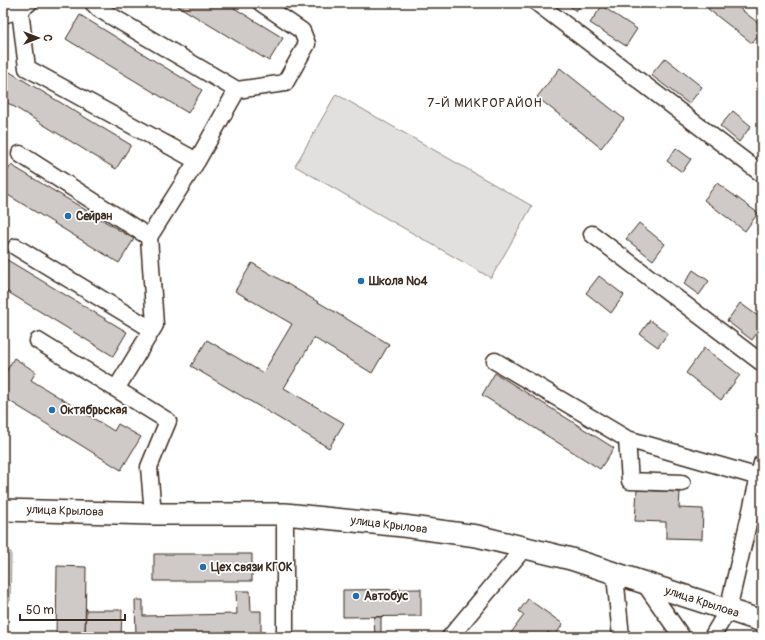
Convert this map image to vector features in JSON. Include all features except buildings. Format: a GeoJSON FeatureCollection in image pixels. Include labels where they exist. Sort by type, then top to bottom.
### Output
{"type":"FeatureCollection","features":[{"type":"Feature","properties":{"kind":"main road","name":"улица Крылова"},"geometry":{"type":"LineString","coordinates":[[3,510],[152,514],[285,514],[403,526],[477,536],[571,559],[616,575],[762,621]]}},
{"type":"Feature","properties":{"kind":"street"},"geometry":{"type":"LineString","coordinates":[[93,3],[99,9],[237,90],[285,83],[307,44],[302,31],[261,3]]}},
{"type":"Feature","properties":{"kind":"street"},"geometry":{"type":"LineString","coordinates":[[537,3],[762,174]]}},
{"type":"Feature","properties":{"kind":"street"},"geometry":{"type":"LineString","coordinates":[[3,15],[24,6],[27,68],[197,161]]}},
{"type":"Feature","properties":{"kind":"street"},"geometry":{"type":"LineString","coordinates":[[116,389],[151,329],[155,325],[150,237],[197,161],[237,90]]}},
{"type":"Feature","properties":{"kind":"street"},"geometry":{"type":"LineString","coordinates":[[20,154],[150,237]]}},
{"type":"Feature","properties":{"kind":"street"},"geometry":{"type":"LineString","coordinates":[[592,234],[762,363]]}},
{"type":"Feature","properties":{"kind":"street"},"geometry":{"type":"LineString","coordinates":[[16,247],[151,329]]}},
{"type":"Feature","properties":{"kind":"street"},"geometry":{"type":"LineString","coordinates":[[38,341],[168,421],[149,467],[152,514]]}},
{"type":"Feature","properties":{"kind":"street"},"geometry":{"type":"LineString","coordinates":[[495,361],[627,439],[761,470],[728,610],[712,637]]}},
{"type":"Feature","properties":{"kind":"street"},"geometry":{"type":"LineString","coordinates":[[627,439],[630,480],[682,483]]}},
{"type":"Feature","properties":{"kind":"street"},"geometry":{"type":"LineString","coordinates":[[285,514],[286,637]]}},
{"type":"Feature","properties":{"kind":"street"},"geometry":{"type":"LineString","coordinates":[[450,637],[525,548]]}},
{"type":"Feature","properties":{"kind":"street"},"geometry":{"type":"LineString","coordinates":[[616,575],[621,637]]}},
{"type":"Feature","properties":{"kind":"street"},"geometry":{"type":"LineString","coordinates":[[645,584],[682,637]]}},
{"type":"Feature","properties":{"kind":"shaded area"},"geometry":{"type":"Polygon","coordinates":[[[336,94],[532,206],[491,278],[295,166],[336,94]]]}},
{"type":"Feature","properties":{"kind":"shaded area"},"geometry":{"type":"Polygon","coordinates":[[[3,552],[11,552],[10,601],[3,601],[3,552]]]}},
{"type":"Feature","properties":{"kind":"place","name":"Сейран"},"geometry":{"type":"Point","coordinates":[68,216]}},
{"type":"Feature","properties":{"kind":"place","name":"Школа №4"},"geometry":{"type":"Point","coordinates":[361,281]}},
{"type":"Feature","properties":{"kind":"place","name":"Октябрьская"},"geometry":{"type":"Point","coordinates":[52,410]}},
{"type":"Feature","properties":{"kind":"place","name":"Цех связи КГОК"},"geometry":{"type":"Point","coordinates":[203,567]}},
{"type":"Feature","properties":{"kind":"place","name":"Автобус"},"geometry":{"type":"Point","coordinates":[356,596]}},
{"type":"Feature","properties":{"kind":"district","name":"7-Й МИКРОРАЙОН"},"geometry":{"type":"Point","coordinates":[485,103]}}]}
